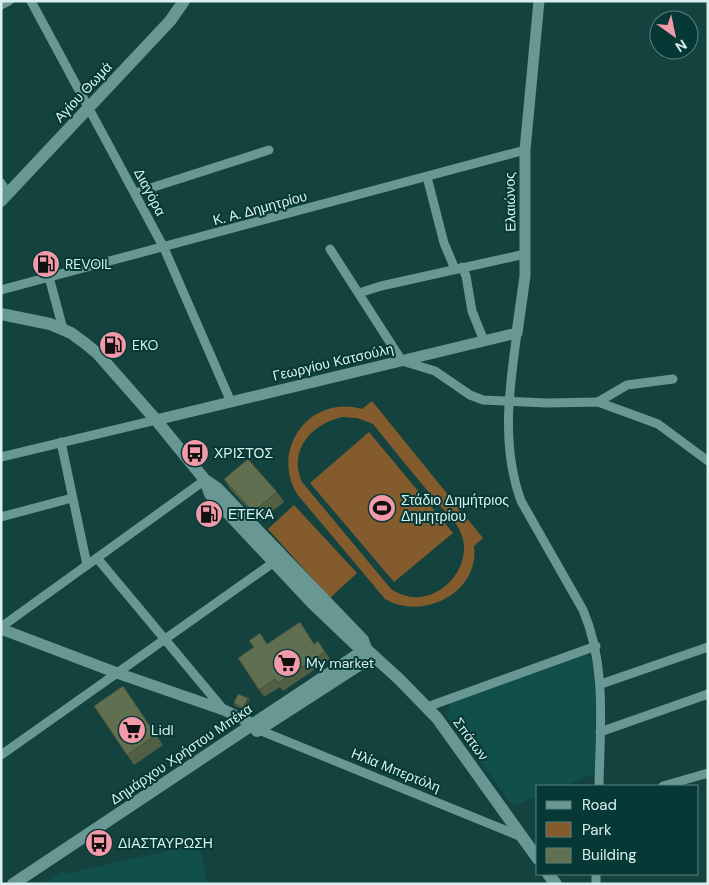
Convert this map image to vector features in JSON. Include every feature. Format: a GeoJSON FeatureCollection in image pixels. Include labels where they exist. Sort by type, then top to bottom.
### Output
{"type":"FeatureCollection","features":[{"type":"Feature","properties":{"kind":"main road","name":"Αγίου Θωμά"},"geometry":{"type":"LineString","coordinates":[[3,193],[88,109],[170,21],[184,1]]}},
{"type":"Feature","properties":{"kind":"main road","name":"Σπάτων"},"geometry":{"type":"LineString","coordinates":[[1,314],[50,324],[63,329],[78,337],[98,354],[206,480],[210,494],[277,560],[356,645],[369,652],[427,707],[536,856]]}},
{"type":"Feature","properties":{"kind":"main road","name":"Δημάρχου Χρήστου Μπέκα"},"geometry":{"type":"LineString","coordinates":[[13,884],[369,652]]}},
{"type":"Feature","properties":{"kind":"main road","name":"Δημάρχου Χρήστου Μπέκα"},"geometry":{"type":"LineString","coordinates":[[26,884],[256,727]]}},
{"type":"Feature","properties":{"kind":"street"},"geometry":{"type":"LineString","coordinates":[[1,5],[9,1]]}},
{"type":"Feature","properties":{"kind":"street","name":"Διαγόρα"},"geometry":{"type":"LineString","coordinates":[[31,1],[164,248],[231,402]]}},
{"type":"Feature","properties":{"kind":"street","name":"Ελαιώνος"},"geometry":{"type":"LineString","coordinates":[[539,1],[524,150],[525,276],[508,403],[507,425],[515,484],[540,537],[584,610],[596,646],[601,684],[599,785]]}},
{"type":"Feature","properties":{"kind":"street"},"geometry":{"type":"LineString","coordinates":[[135,193],[269,150]]}},
{"type":"Feature","properties":{"kind":"street","name":"Κ. Α. Δημητρίου"},"geometry":{"type":"LineString","coordinates":[[1,290],[164,248],[524,150]]}},
{"type":"Feature","properties":{"kind":"street"},"geometry":{"type":"LineString","coordinates":[[427,177],[444,244],[458,268],[466,276],[472,311],[484,341]]}},
{"type":"Feature","properties":{"kind":"street"},"geometry":{"type":"LineString","coordinates":[[330,249],[402,361],[435,370],[470,395],[483,400],[508,403],[598,402],[658,424],[708,461]]}},
{"type":"Feature","properties":{"kind":"street"},"geometry":{"type":"LineString","coordinates":[[359,293],[458,268],[525,254]]}},
{"type":"Feature","properties":{"kind":"street"},"geometry":{"type":"LineString","coordinates":[[49,277],[63,329]]}},
{"type":"Feature","properties":{"kind":"street","name":"Γεωργίου Κατσούλη"},"geometry":{"type":"LineString","coordinates":[[156,420],[517,334]]}},
{"type":"Feature","properties":{"kind":"street"},"geometry":{"type":"LineString","coordinates":[[598,402],[627,385],[674,379]]}},
{"type":"Feature","properties":{"kind":"street"},"geometry":{"type":"LineString","coordinates":[[1,457],[156,420]]}},
{"type":"Feature","properties":{"kind":"street"},"geometry":{"type":"LineString","coordinates":[[60,442],[87,565]]}},
{"type":"Feature","properties":{"kind":"street"},"geometry":{"type":"LineString","coordinates":[[1,628],[206,480]]}},
{"type":"Feature","properties":{"kind":"street"},"geometry":{"type":"LineString","coordinates":[[1,517],[72,498]]}},
{"type":"Feature","properties":{"kind":"street"},"geometry":{"type":"LineString","coordinates":[[97,558],[224,710]]}},
{"type":"Feature","properties":{"kind":"street"},"geometry":{"type":"LineString","coordinates":[[1,754],[277,560]]}},
{"type":"Feature","properties":{"kind":"street","name":"Ηλία Μπερτόλη"},"geometry":{"type":"LineString","coordinates":[[1,628],[117,673],[224,710],[256,727],[522,837]]}},
{"type":"Feature","properties":{"kind":"street"},"geometry":{"type":"LineString","coordinates":[[427,707],[596,646]]}},
{"type":"Feature","properties":{"kind":"street"},"geometry":{"type":"LineString","coordinates":[[601,684],[708,647]]}},
{"type":"Feature","properties":{"kind":"street"},"geometry":{"type":"LineString","coordinates":[[600,732],[708,694]]}},
{"type":"Feature","properties":{"kind":"street"},"geometry":{"type":"LineString","coordinates":[[666,785],[708,772]]}},
{"type":"Feature","properties":{"kind":"shaded area"},"geometry":{"type":"Polygon","coordinates":[[[587,654],[592,660],[595,694],[595,773],[565,785],[536,785],[536,797],[513,806],[446,715],[451,702],[587,654]]]}},
{"type":"Feature","properties":{"kind":"shaded area"},"geometry":{"type":"Polygon","coordinates":[[[199,844],[207,884],[42,884],[64,870],[65,874],[199,844]]]}},
{"type":"Feature","properties":{"kind":"green space"},"geometry":{"type":"Polygon","coordinates":[[[372,401],[483,538],[474,546],[473,563],[468,577],[458,589],[446,598],[431,604],[415,607],[400,605],[385,599],[297,494],[290,477],[288,460],[292,443],[300,429],[311,417],[326,410],[343,406],[362,409],[372,401]],[[342,417],[331,421],[312,432],[305,440],[298,460],[298,471],[302,482],[391,589],[403,595],[414,597],[432,594],[451,580],[461,565],[464,548],[460,531],[453,520],[373,424],[357,418],[342,417]]]}},
{"type":"Feature","properties":{"kind":"green space","name":"Στάδιο Δημήτριος Δημητρίου"},"geometry":{"type":"Polygon","coordinates":[[[369,432],[453,533],[394,582],[310,483],[369,432]]]}},
{"type":"Feature","properties":{"kind":"green space"},"geometry":{"type":"Polygon","coordinates":[[[294,505],[357,573],[330,598],[268,529],[294,505]]]}},
{"type":"Feature","properties":{"kind":"building"},"geometry":{"type":"Polygon","coordinates":[[[248,459],[277,492],[253,512],[224,479],[248,459]]]}},
{"type":"Feature","properties":{"kind":"building"},"geometry":{"type":"Polygon","coordinates":[[[208,503],[217,513],[204,524],[195,513],[208,503]]]}},
{"type":"Feature","properties":{"kind":"building","name":"My market"},"geometry":{"type":"Polygon","coordinates":[[[300,622],[314,644],[318,641],[325,652],[278,683],[275,679],[259,690],[238,658],[254,647],[249,641],[260,633],[267,644],[300,622]]]}},
{"type":"Feature","properties":{"kind":"building","name":"Lidl"},"geometry":{"type":"Polygon","coordinates":[[[123,686],[156,735],[127,755],[94,706],[123,686]]]}},
{"type":"Feature","properties":{"kind":"building"},"geometry":{"type":"Polygon","coordinates":[[[238,694],[248,698],[243,708],[234,703],[238,694]]]}},
{"type":"Feature","properties":{"kind":"place","name":"REVOIL"},"geometry":{"type":"Point","coordinates":[46,264]}},
{"type":"Feature","properties":{"kind":"place","name":"EKO"},"geometry":{"type":"Point","coordinates":[113,345]}},
{"type":"Feature","properties":{"kind":"place","name":"ΧΡΙΣΤΟΣ"},"geometry":{"type":"Point","coordinates":[195,453]}},
{"type":"Feature","properties":{"kind":"place","name":"Στάδιο Δημήτριος Δημητρίου"},"geometry":{"type":"Point","coordinates":[382,508]}},
{"type":"Feature","properties":{"kind":"place","name":"ΕΤΕΚΑ"},"geometry":{"type":"Point","coordinates":[209,514]}},
{"type":"Feature","properties":{"kind":"place","name":"My market"},"geometry":{"type":"Point","coordinates":[287,663]}},
{"type":"Feature","properties":{"kind":"place","name":"Lidl"},"geometry":{"type":"Point","coordinates":[132,730]}},
{"type":"Feature","properties":{"kind":"place","name":"ΔΙΑΣΤΑΥΡΩΣΗ"},"geometry":{"type":"Point","coordinates":[99,843]}}]}
